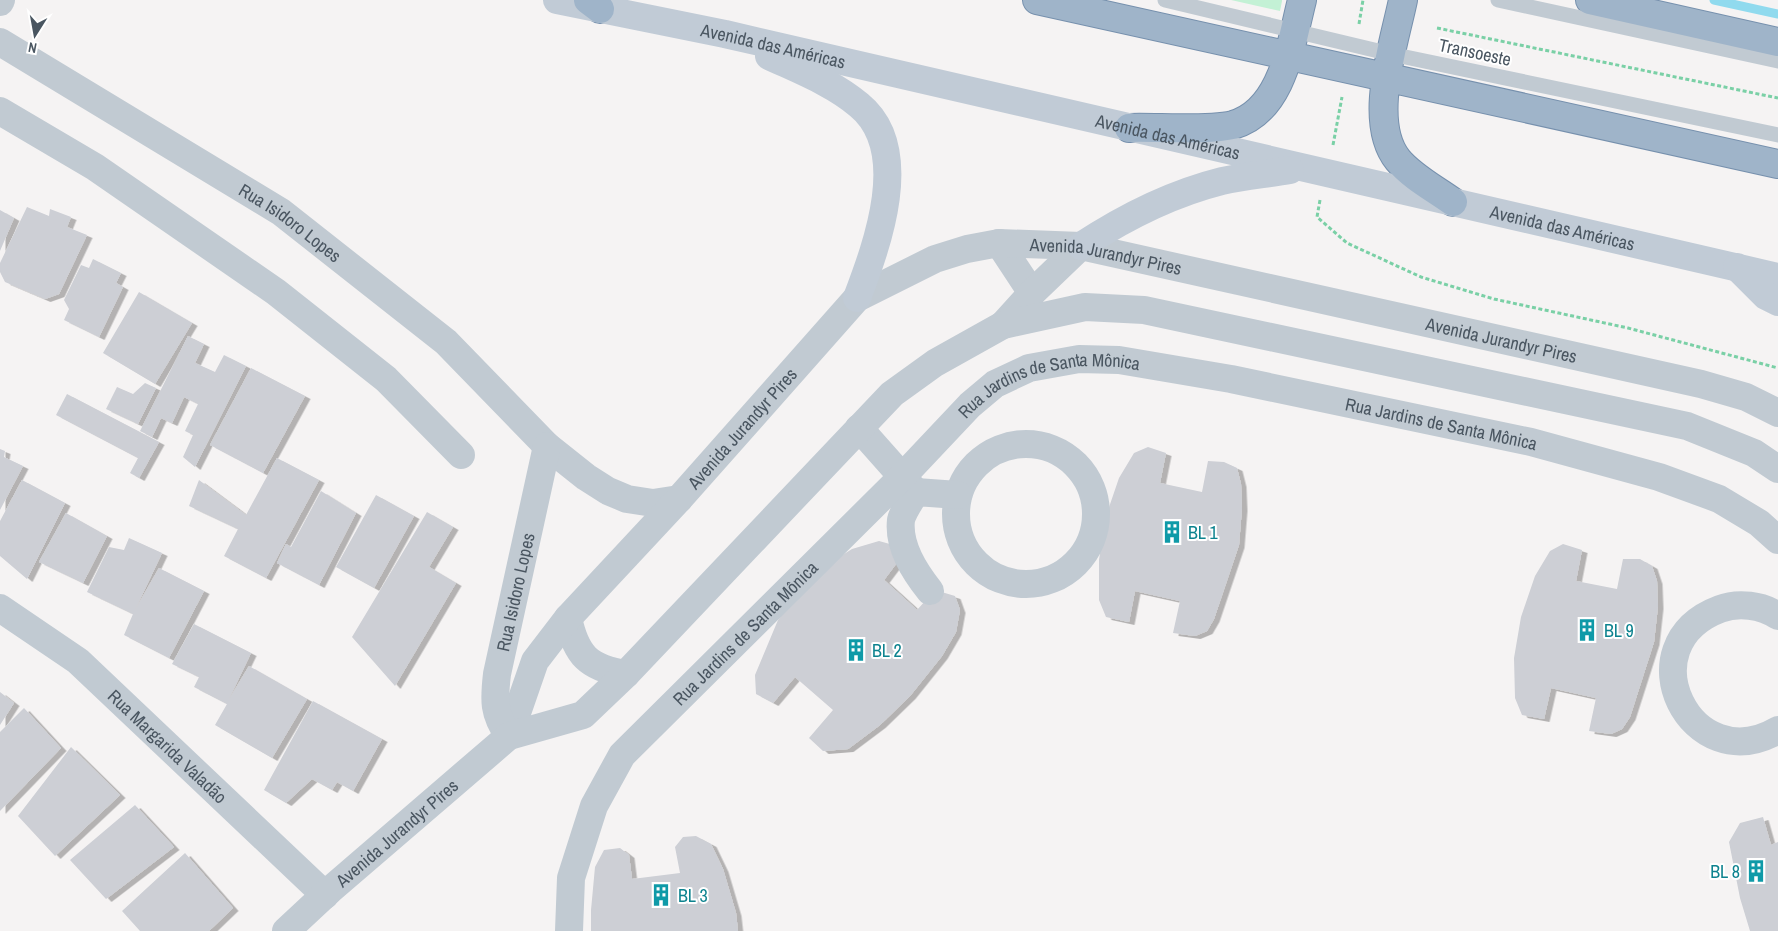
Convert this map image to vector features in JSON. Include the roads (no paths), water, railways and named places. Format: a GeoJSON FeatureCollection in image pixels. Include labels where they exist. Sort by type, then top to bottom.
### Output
{"type":"FeatureCollection","features":[{"type":"Feature","properties":{"kind":"highway"},"geometry":{"type":"LineString","coordinates":[[1037,0],[1290,43],[1389,65],[1778,164]]}},
{"type":"Feature","properties":{"kind":"highway"},"geometry":{"type":"LineString","coordinates":[[1129,128],[1224,126],[1246,120],[1261,108],[1274,92],[1302,0]]}},
{"type":"Feature","properties":{"kind":"highway"},"geometry":{"type":"LineString","coordinates":[[1403,0],[1389,65],[1384,122],[1387,141],[1398,160],[1452,202]]}},
{"type":"Feature","properties":{"kind":"highway"},"geometry":{"type":"LineString","coordinates":[[1590,0],[1778,42]]}},
{"type":"Feature","properties":{"kind":"main road","name":"Avenida das Américas"},"geometry":{"type":"LineString","coordinates":[[557,0],[594,5],[725,34],[1129,128],[1321,163],[1452,202],[1778,277]]}},
{"type":"Feature","properties":{"kind":"main road"},"geometry":{"type":"LineString","coordinates":[[725,34],[838,91],[860,105],[882,134],[887,163],[885,199],[877,244],[857,298]]}},
{"type":"Feature","properties":{"kind":"main road"},"geometry":{"type":"LineString","coordinates":[[1081,246],[1114,224],[1146,207],[1185,192],[1224,181],[1321,163]]}},
{"type":"Feature","properties":{"kind":"main road"},"geometry":{"type":"LineString","coordinates":[[1737,267],[1766,296],[1778,302]]}},
{"type":"Feature","properties":{"kind":"street","name":"Rua Isidoro Lopes"},"geometry":{"type":"LineString","coordinates":[[0,42],[281,212],[446,342],[547,446],[608,491],[627,499],[653,503],[679,499]]}},
{"type":"Feature","properties":{"kind":"street"},"geometry":{"type":"LineString","coordinates":[[0,111],[95,167],[276,292],[386,378],[461,455]]}},
{"type":"Feature","properties":{"kind":"street","name":"Avenida Jurandyr Pires"},"geometry":{"type":"LineString","coordinates":[[508,736],[535,661],[568,618],[679,499],[857,298],[935,259],[999,243],[1081,246],[1701,384],[1746,397],[1778,413]]}},
{"type":"Feature","properties":{"kind":"street"},"geometry":{"type":"LineString","coordinates":[[999,243],[1032,293]]}},
{"type":"Feature","properties":{"kind":"street"},"geometry":{"type":"LineString","coordinates":[[1003,325],[1032,293],[1081,246]]}},
{"type":"Feature","properties":{"kind":"street","name":"Avenida Jurandyr Pires"},"geometry":{"type":"LineString","coordinates":[[286,931],[508,736],[583,715],[626,674],[892,394],[935,363],[1003,325],[1085,307],[1144,310],[1687,426],[1754,453],[1778,469]]}},
{"type":"Feature","properties":{"kind":"street","name":"Rua Jardins de Santa Mônica"},"geometry":{"type":"LineString","coordinates":[[569,931],[571,878],[594,806],[622,755],[910,484],[970,405],[995,384],[1029,368],[1079,359],[1119,360],[1231,379],[1531,442],[1659,477],[1719,499],[1759,522],[1778,540]]}},
{"type":"Feature","properties":{"kind":"street"},"geometry":{"type":"LineString","coordinates":[[859,428],[910,484],[958,495]]}},
{"type":"Feature","properties":{"kind":"street"},"geometry":{"type":"LineString","coordinates":[[1034,444],[1042,446],[1057,451],[1077,465],[1091,486],[1097,509],[1095,534],[1084,556],[1066,573],[1044,583],[1019,584],[995,578],[975,563],[961,543],[956,519],[958,495],[969,473],[986,456],[1009,446],[1034,444]]}},
{"type":"Feature","properties":{"kind":"street","name":"Rua Isidoro Lopes"},"geometry":{"type":"LineString","coordinates":[[508,736],[498,722],[494,702],[497,674],[547,446]]}},
{"type":"Feature","properties":{"kind":"street"},"geometry":{"type":"LineString","coordinates":[[910,484],[901,518],[903,542],[914,570],[930,591]]}},
{"type":"Feature","properties":{"kind":"street"},"geometry":{"type":"LineString","coordinates":[[1778,616],[1771,611],[1750,605],[1727,606],[1706,614],[1689,628],[1677,648],[1672,670],[1675,692],[1684,712],[1701,729],[1721,739],[1744,742],[1766,737],[1778,730]]}},
{"type":"Feature","properties":{"kind":"street","name":"Rua Margarida Valadão"},"geometry":{"type":"LineString","coordinates":[[0,608],[78,661],[325,895]]}},
{"type":"Feature","properties":{"kind":"street"},"geometry":{"type":"LineString","coordinates":[[568,618],[573,640],[585,659],[604,670],[626,674]]}},
{"type":"Feature","properties":{"kind":"lane"},"geometry":{"type":"LineString","coordinates":[[1165,0],[1290,43]]}},
{"type":"Feature","properties":{"kind":"lane"},"geometry":{"type":"LineString","coordinates":[[1498,0],[1778,61]]}},
{"type":"Feature","properties":{"kind":"lane","name":"Transoeste"},"geometry":{"type":"LineString","coordinates":[[1389,65],[1778,135]]}},
{"type":"Feature","properties":{"kind":"waterway"},"geometry":{"type":"LineString","coordinates":[[1714,0],[1778,14]]}},
{"type":"Feature","properties":{"kind":"place","name":"BL 1"},"geometry":{"type":"Point","coordinates":[1172,532]}},
{"type":"Feature","properties":{"kind":"place","name":"BL 9"},"geometry":{"type":"Point","coordinates":[1587,630]}},
{"type":"Feature","properties":{"kind":"place","name":"BL 2"},"geometry":{"type":"Point","coordinates":[856,650]}},
{"type":"Feature","properties":{"kind":"place","name":"BL 8"},"geometry":{"type":"Point","coordinates":[1756,871]}},
{"type":"Feature","properties":{"kind":"place","name":"BL 3"},"geometry":{"type":"Point","coordinates":[661,895]}}]}
